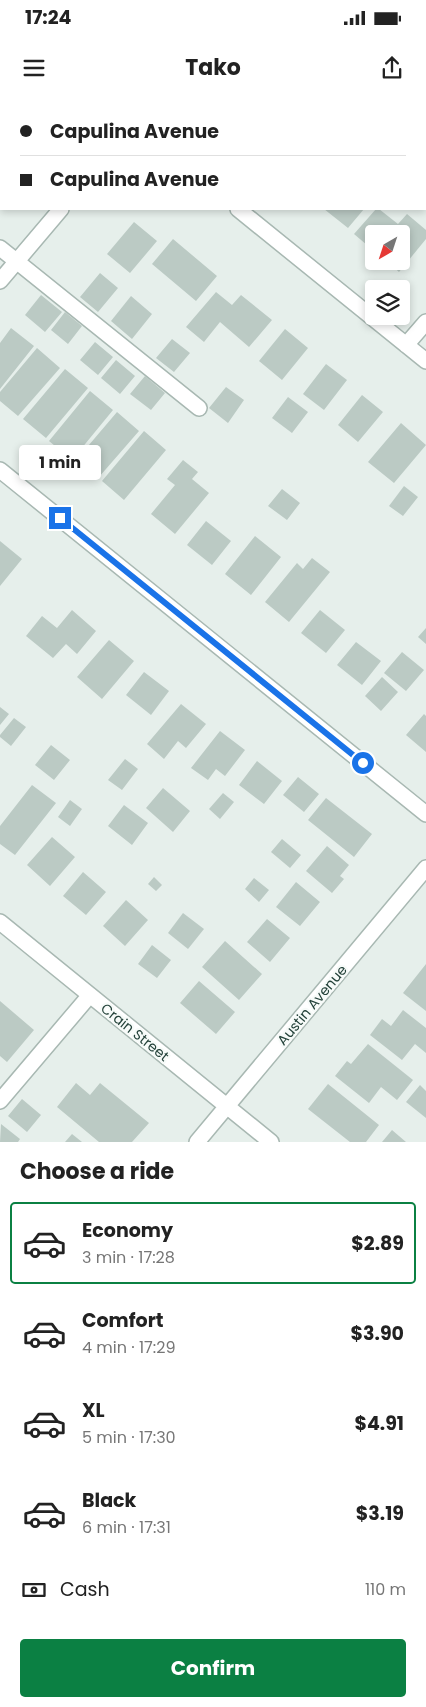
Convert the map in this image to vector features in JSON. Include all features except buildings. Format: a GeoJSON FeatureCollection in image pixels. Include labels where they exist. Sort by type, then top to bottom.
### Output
{"type":"FeatureCollection","features":[{"type":"Feature","properties":{"kind":"street"},"geometry":{"type":"LineString","coordinates":[[0,281],[60,210]]}},
{"type":"Feature","properties":{"kind":"street"},"geometry":{"type":"LineString","coordinates":[[239,210],[426,361]]}},
{"type":"Feature","properties":{"kind":"street"},"geometry":{"type":"LineString","coordinates":[[0,248],[199,408]]}},
{"type":"Feature","properties":{"kind":"street"},"geometry":{"type":"LineString","coordinates":[[406,345],[426,322]]}},
{"type":"Feature","properties":{"kind":"street"},"geometry":{"type":"LineString","coordinates":[[0,470],[426,814]]}},
{"type":"Feature","properties":{"kind":"street","name":"Austin Avenue"},"geometry":{"type":"LineString","coordinates":[[197,1142],[426,868]]}},
{"type":"Feature","properties":{"kind":"street","name":"Crain Street"},"geometry":{"type":"LineString","coordinates":[[0,922],[271,1142]]}},
{"type":"Feature","properties":{"kind":"street"},"geometry":{"type":"LineString","coordinates":[[0,1102],[90,995]]}},
{"type":"Feature","properties":{"kind":"route"},"geometry":{"type":"LineString","coordinates":[[60,518],[363,763]]}}]}
